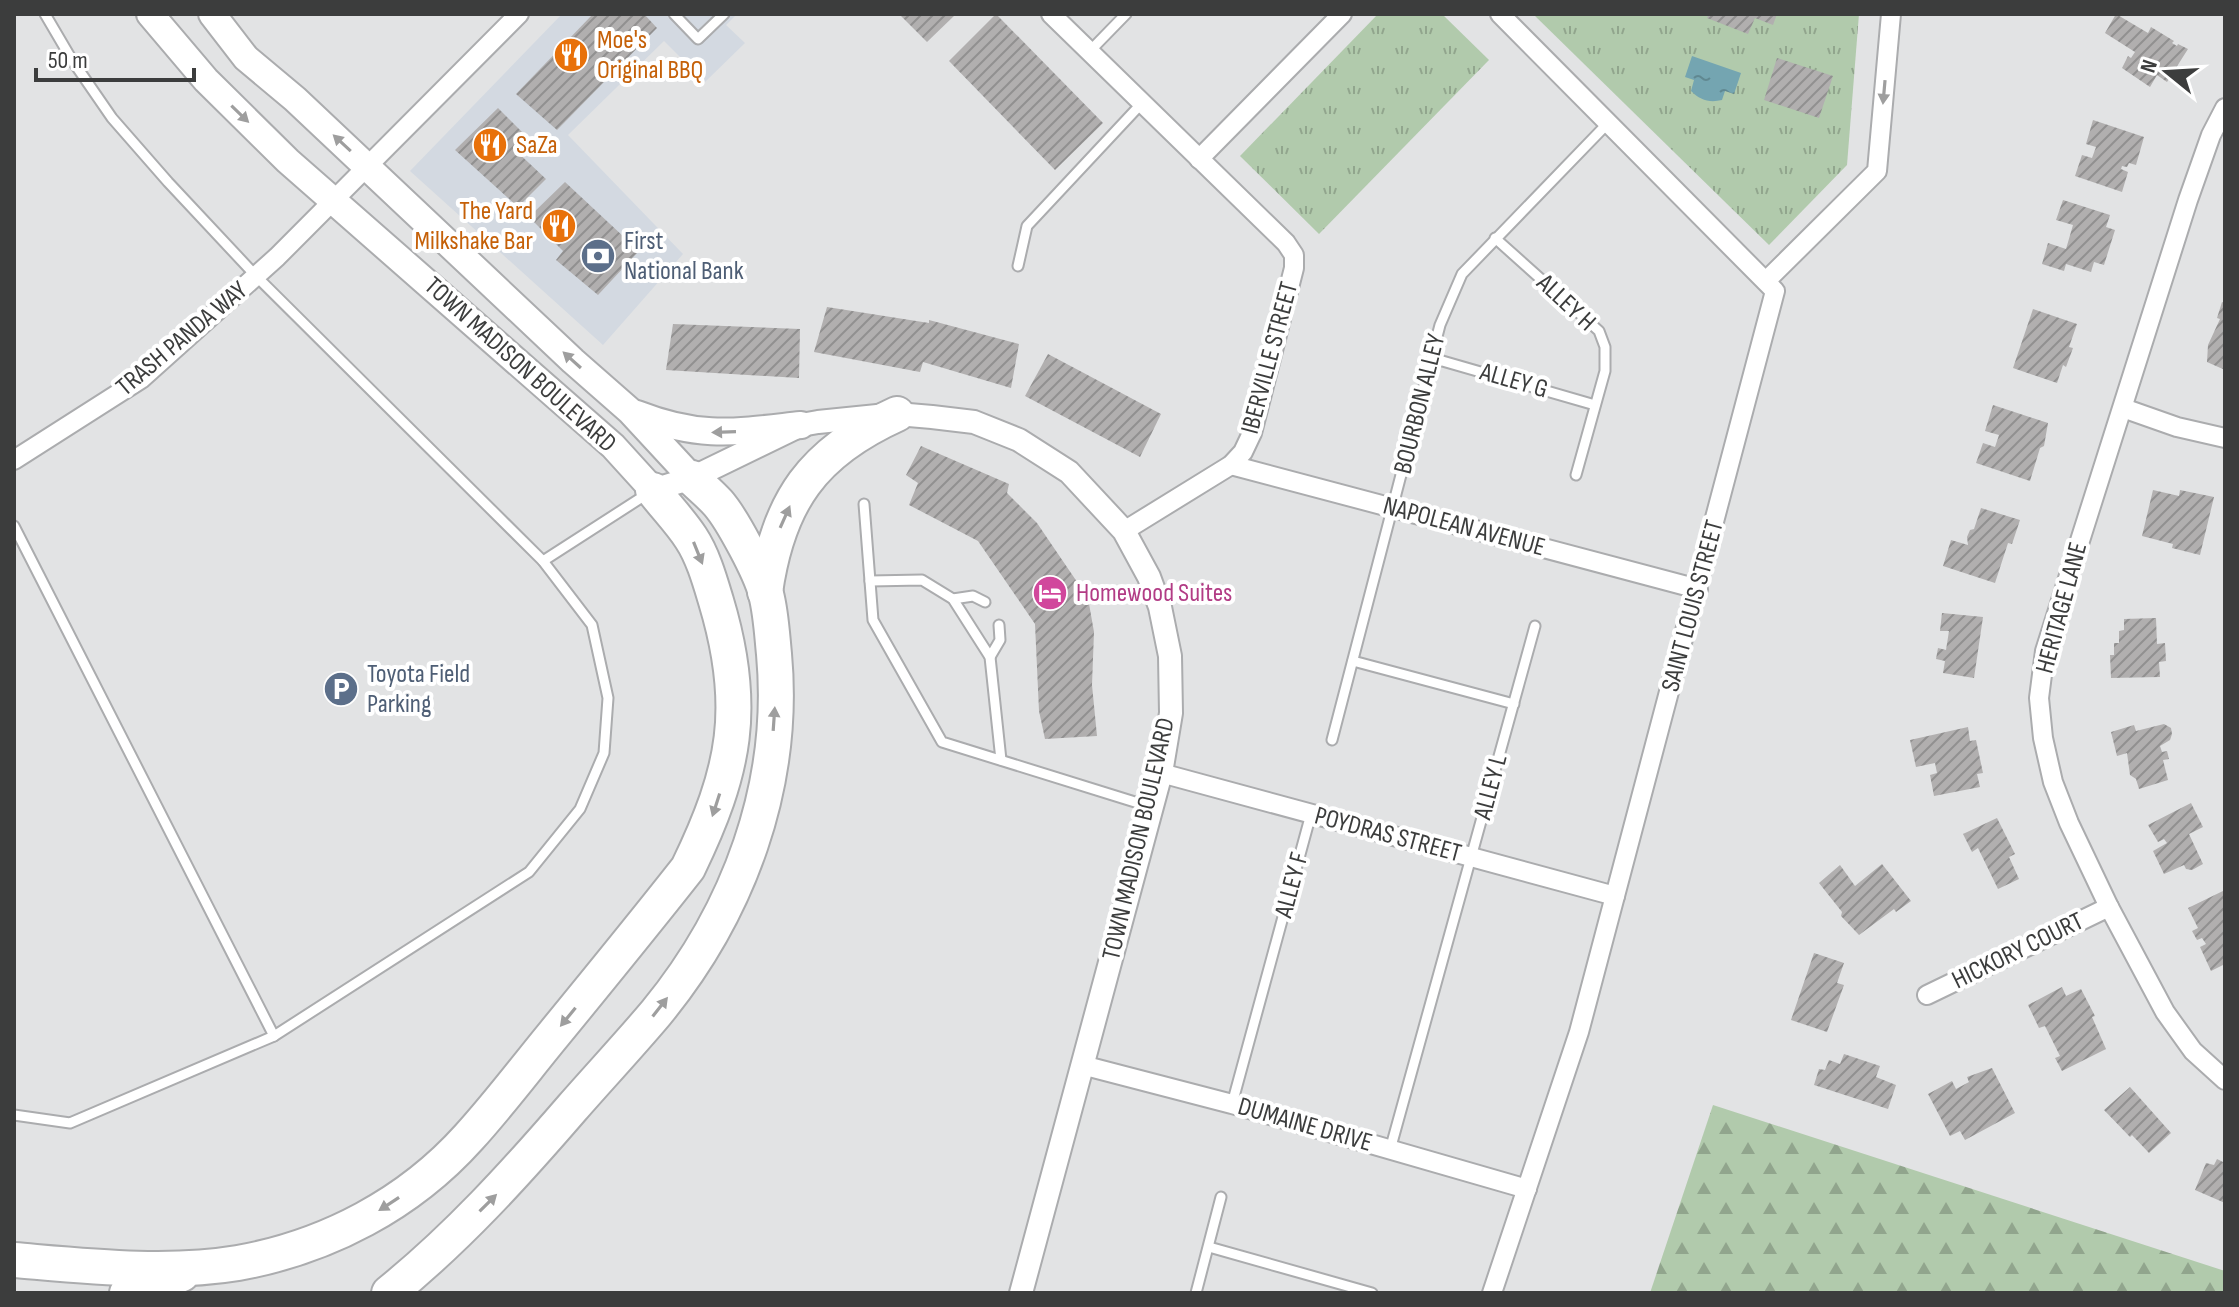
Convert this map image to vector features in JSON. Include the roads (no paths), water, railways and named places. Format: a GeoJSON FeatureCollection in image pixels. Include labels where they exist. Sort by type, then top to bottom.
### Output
{"type":"FeatureCollection","features":[{"type":"Feature","properties":{"kind":"highway"},"geometry":{"type":"LineString","coordinates":[[765,592],[774,543],[803,483],[842,445],[870,426],[897,414]]}},
{"type":"Feature","properties":{"kind":"highway"},"geometry":{"type":"LineString","coordinates":[[389,1293],[427,1263],[507,1183],[658,1011],[703,947],[741,876],[761,818],[777,685],[765,592],[720,505],[692,478]]}},
{"type":"Feature","properties":{"kind":"highway"},"geometry":{"type":"LineString","coordinates":[[14,1260],[72,1265],[198,1268],[254,1259],[325,1239],[371,1216],[421,1182],[469,1137],[688,868],[712,817],[727,771],[733,732],[734,691],[726,633],[693,539],[653,490]]}},
{"type":"Feature","properties":{"kind":"highway"},"geometry":{"type":"LineString","coordinates":[[127,1293],[146,1289],[198,1268]]}},
{"type":"Feature","properties":{"kind":"main road","name":"TOWN MADISON BOULEVARD"},"geometry":{"type":"LineString","coordinates":[[150,14],[206,80],[288,161],[613,446],[653,490]]}},
{"type":"Feature","properties":{"kind":"main road","name":"TOWN MADISON BOULEVARD"},"geometry":{"type":"LineString","coordinates":[[212,14],[246,58],[630,411],[692,478]]}},
{"type":"Feature","properties":{"kind":"main road"},"geometry":{"type":"LineString","coordinates":[[630,411],[669,426],[717,433],[801,425]]}},
{"type":"Feature","properties":{"kind":"street"},"geometry":{"type":"LineString","coordinates":[[367,166],[519,14]]}},
{"type":"Feature","properties":{"kind":"street"},"geometry":{"type":"LineString","coordinates":[[1051,14],[1199,159],[1342,14]]}},
{"type":"Feature","properties":{"kind":"street"},"geometry":{"type":"LineString","coordinates":[[1500,14],[1766,281],[1877,171],[1891,14]]}},
{"type":"Feature","properties":{"kind":"street","name":"HERITAGE LANE"},"geometry":{"type":"LineString","coordinates":[[2225,108],[2211,135],[2188,200],[2045,651],[2039,698],[2043,738],[2053,782],[2109,907],[2165,1012],[2193,1051],[2225,1080]]}},
{"type":"Feature","properties":{"kind":"street","name":"IBERVILLE STREET"},"geometry":{"type":"LineString","coordinates":[[1124,531],[1231,465],[1243,452],[1252,433],[1294,268],[1294,255],[1286,243],[1199,159]]}},
{"type":"Feature","properties":{"kind":"street","name":"TRASH PANDA WAY"},"geometry":{"type":"LineString","coordinates":[[14,460],[141,379],[256,276],[367,166]]}},
{"type":"Feature","properties":{"kind":"street","name":"SAINT LOUIS STREET"},"geometry":{"type":"LineString","coordinates":[[1492,1293],[1579,1032],[1773,306],[1775,291],[1766,281]]}},
{"type":"Feature","properties":{"kind":"street"},"geometry":{"type":"LineString","coordinates":[[2123,408],[2177,427],[2225,438]]}},
{"type":"Feature","properties":{"kind":"street","name":"TOWN MADISON BOULEVARD"},"geometry":{"type":"LineString","coordinates":[[653,490],[692,478],[801,425],[897,414],[974,422],[1019,440],[1069,472],[1124,531],[1149,577],[1160,607],[1170,656],[1171,713],[1161,773],[1021,1293]]}},
{"type":"Feature","properties":{"kind":"street","name":"NAPOLEAN AVENUE"},"geometry":{"type":"LineString","coordinates":[[1231,465],[1698,589]]}},
{"type":"Feature","properties":{"kind":"street","name":"POYDRAS STREET"},"geometry":{"type":"LineString","coordinates":[[1161,773],[1615,896]]}},
{"type":"Feature","properties":{"kind":"street","name":"HICKORY COURT"},"geometry":{"type":"LineString","coordinates":[[1927,995],[2109,907]]}},
{"type":"Feature","properties":{"kind":"street","name":"DUMAINE DRIVE"},"geometry":{"type":"LineString","coordinates":[[1082,1065],[1232,1104],[1527,1189]]}},
{"type":"Feature","properties":{"kind":"lane"},"geometry":{"type":"LineString","coordinates":[[14,1115],[70,1123],[274,1036],[529,872],[580,809],[604,753],[608,698],[592,625],[543,561],[256,276],[168,182],[112,118],[45,14]]}},
{"type":"Feature","properties":{"kind":"lane"},"geometry":{"type":"LineString","coordinates":[[674,14],[698,39],[724,14]]}},
{"type":"Feature","properties":{"kind":"lane"},"geometry":{"type":"LineString","coordinates":[[1089,52],[1126,14]]}},
{"type":"Feature","properties":{"kind":"lane"},"geometry":{"type":"LineString","coordinates":[[1018,266],[1027,226],[1142,103]]}},
{"type":"Feature","properties":{"kind":"lane","name":"BOURBON ALLEY"},"geometry":{"type":"LineString","coordinates":[[1332,740],[1450,296],[1462,274],[1608,123]]}},
{"type":"Feature","properties":{"kind":"lane","name":"ALLEY H"},"geometry":{"type":"LineString","coordinates":[[1495,238],[1599,331],[1605,347],[1605,371],[1576,475]]}},
{"type":"Feature","properties":{"kind":"lane","name":"ALLEY G"},"geometry":{"type":"LineString","coordinates":[[1432,358],[1595,405]]}},
{"type":"Feature","properties":{"kind":"lane"},"geometry":{"type":"LineString","coordinates":[[543,561],[653,490]]}},
{"type":"Feature","properties":{"kind":"lane"},"geometry":{"type":"LineString","coordinates":[[864,504],[873,620],[942,742],[1151,807]]}},
{"type":"Feature","properties":{"kind":"lane"},"geometry":{"type":"LineString","coordinates":[[14,526],[274,1036]]}},
{"type":"Feature","properties":{"kind":"lane"},"geometry":{"type":"LineString","coordinates":[[870,581],[922,580],[953,599],[990,657],[1001,760]]}},
{"type":"Feature","properties":{"kind":"lane"},"geometry":{"type":"LineString","coordinates":[[953,599],[973,596],[985,602]]}},
{"type":"Feature","properties":{"kind":"lane"},"geometry":{"type":"LineString","coordinates":[[990,657],[1000,640],[999,625]]}},
{"type":"Feature","properties":{"kind":"lane","name":"ALLEY L"},"geometry":{"type":"LineString","coordinates":[[1390,1150],[1535,626]]}},
{"type":"Feature","properties":{"kind":"lane"},"geometry":{"type":"LineString","coordinates":[[1353,661],[1514,704]]}},
{"type":"Feature","properties":{"kind":"lane","name":"ALLEY F"},"geometry":{"type":"LineString","coordinates":[[1232,1104],[1311,814]]}},
{"type":"Feature","properties":{"kind":"lane"},"geometry":{"type":"LineString","coordinates":[[1196,1293],[1221,1197]]}},
{"type":"Feature","properties":{"kind":"lane"},"geometry":{"type":"LineString","coordinates":[[1209,1247],[1372,1293]]}},
{"type":"Feature","properties":{"kind":"water"},"geometry":{"type":"Polygon","coordinates":[[[1692,56],[1741,73],[1734,94],[1725,91],[1722,100],[1713,101],[1694,94],[1691,91],[1694,80],[1685,77],[1692,56]]]}},
{"type":"Feature","properties":{"kind":"place","name":"Moe's Original BBQ"},"geometry":{"type":"Point","coordinates":[571,55]}},
{"type":"Feature","properties":{"kind":"place","name":"SaZa"},"geometry":{"type":"Point","coordinates":[490,145]}},
{"type":"Feature","properties":{"kind":"place","name":"The Yard Milkshake Bar"},"geometry":{"type":"Point","coordinates":[559,226]}},
{"type":"Feature","properties":{"kind":"place","name":"First National Bank"},"geometry":{"type":"Point","coordinates":[598,256]}},
{"type":"Feature","properties":{"kind":"place","name":"Homewood Suites"},"geometry":{"type":"Point","coordinates":[1050,593]}},
{"type":"Feature","properties":{"kind":"place","name":"Toyota Field Parking"},"geometry":{"type":"Point","coordinates":[341,689]}}]}
